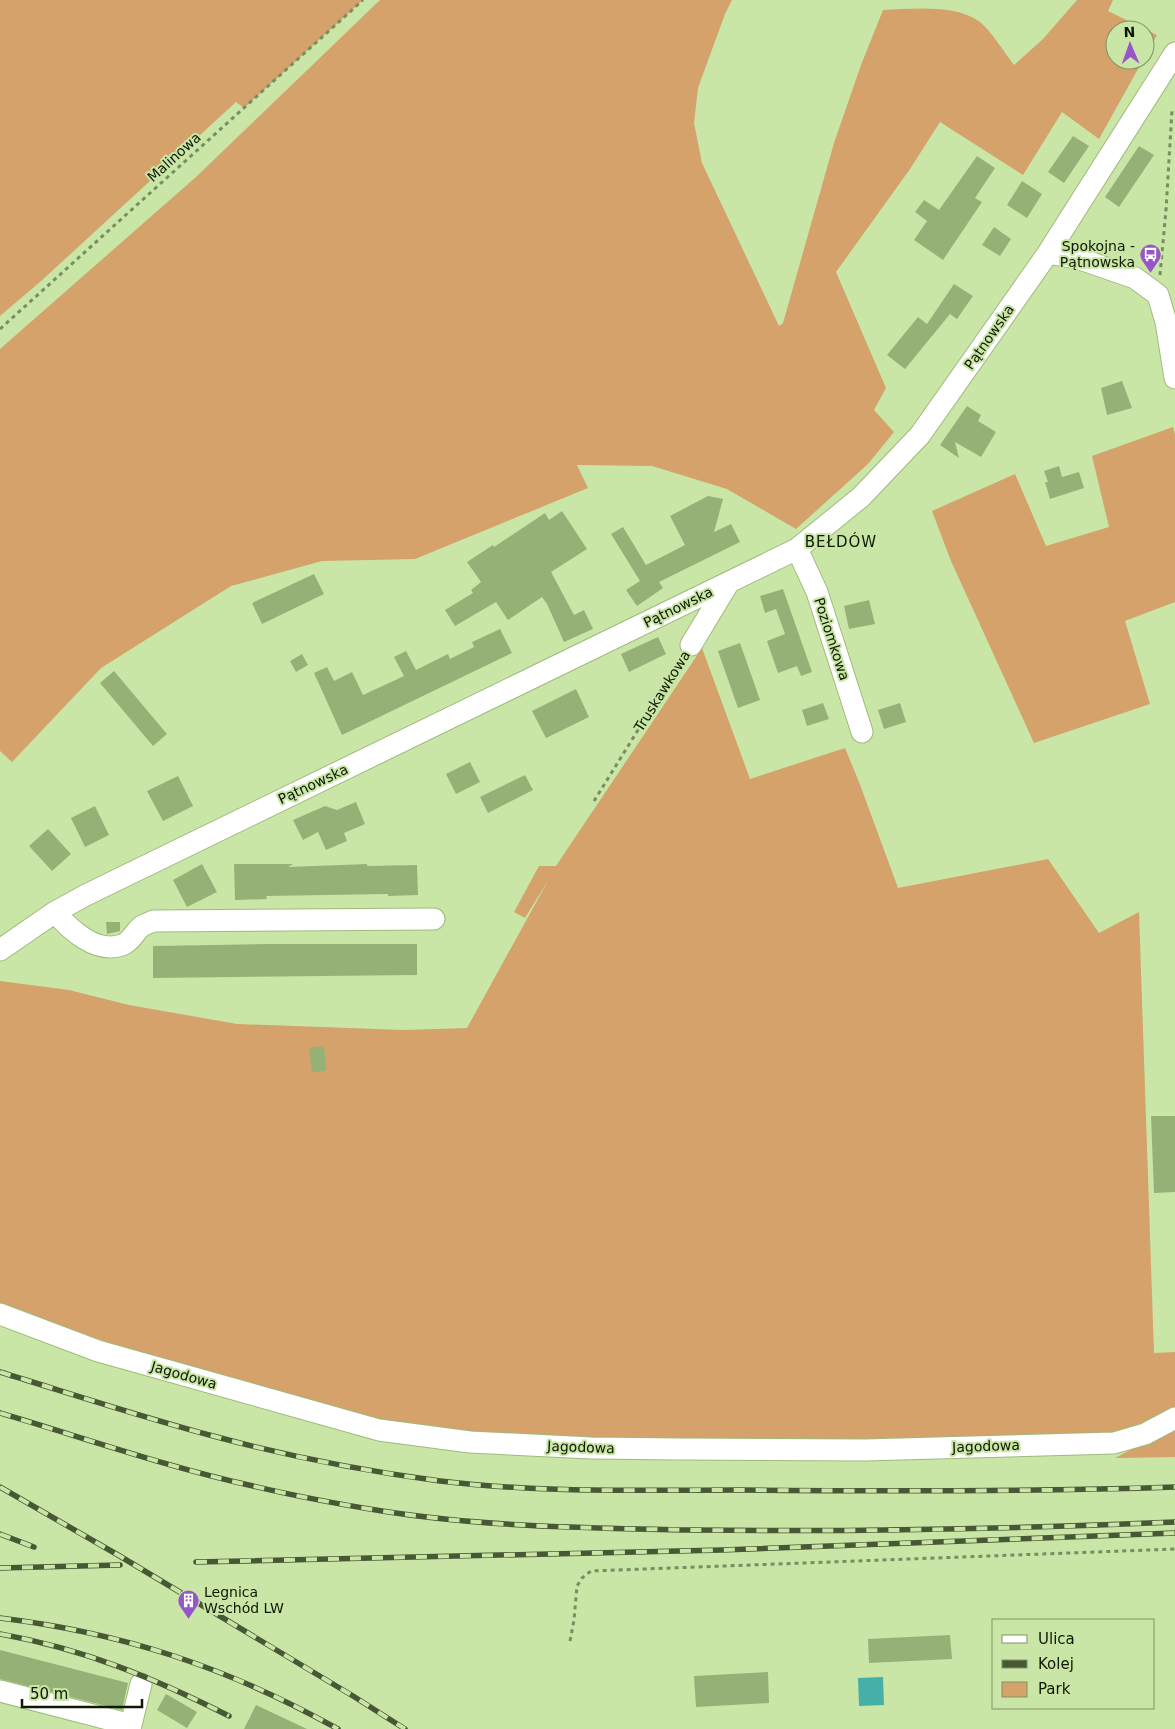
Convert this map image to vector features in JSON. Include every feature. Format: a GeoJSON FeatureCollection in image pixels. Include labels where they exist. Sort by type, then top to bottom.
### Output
{"type":"FeatureCollection","features":[{"type":"Feature","properties":{"kind":"street","name":"Pątnowska"},"geometry":{"type":"LineString","coordinates":[[0,950],[55,912],[228,825],[391,748],[797,548],[861,497],[920,435],[1048,254],[1175,53]]}},
{"type":"Feature","properties":{"kind":"street"},"geometry":{"type":"LineString","coordinates":[[1048,254],[1080,259],[1135,278],[1158,295],[1166,322],[1175,378]]}},
{"type":"Feature","properties":{"kind":"street","name":"Poziomkowa"},"geometry":{"type":"LineString","coordinates":[[797,548],[817,592],[862,732]]}},
{"type":"Feature","properties":{"kind":"street","name":"Truskawkowa"},"geometry":{"type":"LineString","coordinates":[[691,645],[729,582]]}},
{"type":"Feature","properties":{"kind":"street"},"geometry":{"type":"LineString","coordinates":[[55,912],[73,932],[96,945],[105,946],[122,945],[143,926],[153,921],[434,918]]}},
{"type":"Feature","properties":{"kind":"street","name":"Jagodowa"},"geometry":{"type":"LineString","coordinates":[[0,1314],[98,1351],[370,1428],[470,1442],[678,1450],[865,1450],[1114,1443],[1145,1434],[1175,1418]]}},
{"type":"Feature","properties":{"kind":"street"},"geometry":{"type":"LineString","coordinates":[[0,1691],[131,1725],[141,1684]]}},
{"type":"Feature","properties":{"kind":"path","name":"Malinowa"},"geometry":{"type":"LineString","coordinates":[[0,329],[363,0]]}},
{"type":"Feature","properties":{"kind":"path"},"geometry":{"type":"LineString","coordinates":[[1158,295],[1166,210],[1172,110]]}},
{"type":"Feature","properties":{"kind":"path"},"geometry":{"type":"LineString","coordinates":[[1172,127],[1175,123]]}},
{"type":"Feature","properties":{"kind":"path","name":"Truskawkowa"},"geometry":{"type":"LineString","coordinates":[[594,801],[691,645]]}},
{"type":"Feature","properties":{"kind":"path"},"geometry":{"type":"LineString","coordinates":[[570,1641],[577,1586],[582,1578],[591,1571],[1175,1549]]}},
{"type":"Feature","properties":{"kind":"green space"},"geometry":{"type":"Polygon","coordinates":[[[0,0],[363,0],[244,108],[236,102],[40,282],[0,316],[0,0]]]}},
{"type":"Feature","properties":{"kind":"green space"},"geometry":{"type":"Polygon","coordinates":[[[380,0],[732,0],[698,88],[694,123],[702,163],[779,326],[783,323],[834,143],[861,65],[883,10],[933,9],[959,12],[970,16],[989,31],[1014,65],[1043,39],[1077,0],[1113,0],[1108,11],[1126,20],[1105,20],[1105,70],[1137,70],[1099,139],[1062,112],[1023,175],[940,122],[910,169],[836,272],[886,388],[874,410],[894,432],[868,464],[796,529],[727,489],[652,466],[577,465],[588,488],[415,559],[322,561],[231,586],[101,668],[12,762],[0,751],[0,349],[196,177],[380,0]]]}},
{"type":"Feature","properties":{"kind":"green space"},"geometry":{"type":"Polygon","coordinates":[[[1173,427],[1175,435],[1175,602],[1125,621],[1150,704],[1034,743],[951,561],[932,511],[1015,474],[1046,546],[1109,527],[1092,456],[1173,427]]]}},
{"type":"Feature","properties":{"kind":"green space"},"geometry":{"type":"Polygon","coordinates":[[[702,648],[750,779],[845,748],[898,888],[1048,859],[1099,933],[1139,912],[1154,1353],[1175,1352],[1175,1410],[1117,1435],[749,1443],[547,1440],[382,1423],[185,1369],[0,1305],[0,981],[69,990],[129,1005],[237,1024],[403,1030],[467,1028],[549,879],[525,918],[514,912],[539,866],[556,866],[702,648]]]}},
{"type":"Feature","properties":{"kind":"green space"},"geometry":{"type":"Polygon","coordinates":[[[1175,1427],[1175,1457],[1115,1458],[1175,1427]]]}},
{"type":"Feature","properties":{"kind":"water"},"geometry":{"type":"Polygon","coordinates":[[[883,1677],[884,1705],[859,1706],[858,1678],[883,1677]]]}},
{"type":"Feature","properties":{"kind":"building"},"geometry":{"type":"Polygon","coordinates":[[[1073,136],[1089,146],[1064,183],[1048,172],[1073,136]]]}},
{"type":"Feature","properties":{"kind":"building"},"geometry":{"type":"Polygon","coordinates":[[[1139,146],[1154,155],[1119,207],[1105,197],[1139,146]]]}},
{"type":"Feature","properties":{"kind":"building"},"geometry":{"type":"Polygon","coordinates":[[[977,156],[995,168],[975,198],[982,202],[943,260],[914,240],[927,221],[915,212],[924,200],[939,210],[977,156]]]}},
{"type":"Feature","properties":{"kind":"building"},"geometry":{"type":"Polygon","coordinates":[[[1022,181],[1042,194],[1027,218],[1007,205],[1022,181]]]}},
{"type":"Feature","properties":{"kind":"building"},"geometry":{"type":"Polygon","coordinates":[[[994,227],[1011,239],[1000,256],[982,245],[994,227]]]}},
{"type":"Feature","properties":{"kind":"building"},"geometry":{"type":"Polygon","coordinates":[[[954,284],[973,296],[957,319],[950,314],[905,369],[887,355],[918,317],[927,324],[954,284]]]}},
{"type":"Feature","properties":{"kind":"building"},"geometry":{"type":"Polygon","coordinates":[[[1122,381],[1132,408],[1107,415],[1101,388],[1122,381]]]}},
{"type":"Feature","properties":{"kind":"building"},"geometry":{"type":"Polygon","coordinates":[[[967,406],[981,415],[978,421],[996,432],[981,457],[955,442],[959,458],[940,445],[967,406]]]}},
{"type":"Feature","properties":{"kind":"building"},"geometry":{"type":"Polygon","coordinates":[[[1059,466],[1062,477],[1079,472],[1084,488],[1050,499],[1045,482],[1048,482],[1044,471],[1059,466]]]}},
{"type":"Feature","properties":{"kind":"building"},"geometry":{"type":"Polygon","coordinates":[[[708,496],[723,499],[714,532],[731,524],[740,542],[659,582],[663,588],[637,606],[626,590],[640,581],[611,534],[623,527],[646,565],[685,545],[670,516],[708,496]]]}},
{"type":"Feature","properties":{"kind":"building"},"geometry":{"type":"Polygon","coordinates":[[[562,511],[587,549],[551,572],[574,615],[584,610],[593,629],[564,642],[542,597],[508,620],[496,602],[455,626],[445,610],[473,593],[471,590],[481,582],[467,562],[493,545],[494,547],[545,513],[549,520],[562,511]]]}},
{"type":"Feature","properties":{"kind":"building"},"geometry":{"type":"Polygon","coordinates":[[[314,574],[324,594],[262,624],[252,603],[314,574]]]}},
{"type":"Feature","properties":{"kind":"building"},"geometry":{"type":"Polygon","coordinates":[[[783,589],[812,672],[801,676],[797,666],[778,673],[767,641],[785,634],[776,609],[765,613],[760,596],[783,589]]]}},
{"type":"Feature","properties":{"kind":"building"},"geometry":{"type":"Polygon","coordinates":[[[869,600],[875,624],[849,629],[844,606],[869,600]]]}},
{"type":"Feature","properties":{"kind":"building"},"geometry":{"type":"Polygon","coordinates":[[[500,629],[512,653],[342,735],[314,673],[327,667],[334,681],[352,672],[363,695],[404,676],[394,657],[406,651],[416,670],[448,654],[450,659],[474,647],[472,642],[500,629]]]}},
{"type":"Feature","properties":{"kind":"building"},"geometry":{"type":"Polygon","coordinates":[[[658,637],[666,654],[629,672],[621,654],[658,637]]]}},
{"type":"Feature","properties":{"kind":"building"},"geometry":{"type":"Polygon","coordinates":[[[740,643],[760,700],[738,708],[718,651],[740,643]]]}},
{"type":"Feature","properties":{"kind":"building"},"geometry":{"type":"Polygon","coordinates":[[[302,654],[308,665],[296,672],[290,661],[302,654]]]}},
{"type":"Feature","properties":{"kind":"building"},"geometry":{"type":"Polygon","coordinates":[[[114,671],[167,734],[153,746],[100,683],[114,671]]]}},
{"type":"Feature","properties":{"kind":"building"},"geometry":{"type":"Polygon","coordinates":[[[576,689],[589,717],[546,738],[532,711],[576,689]]]}},
{"type":"Feature","properties":{"kind":"building"},"geometry":{"type":"Polygon","coordinates":[[[823,703],[829,719],[807,726],[802,710],[823,703]]]}},
{"type":"Feature","properties":{"kind":"building"},"geometry":{"type":"Polygon","coordinates":[[[900,703],[906,722],[884,729],[878,710],[900,703]]]}},
{"type":"Feature","properties":{"kind":"building"},"geometry":{"type":"Polygon","coordinates":[[[470,762],[480,782],[456,794],[446,774],[470,762]]]}},
{"type":"Feature","properties":{"kind":"building"},"geometry":{"type":"Polygon","coordinates":[[[525,775],[533,790],[488,813],[480,797],[525,775]]]}},
{"type":"Feature","properties":{"kind":"building"},"geometry":{"type":"Polygon","coordinates":[[[178,776],[193,806],[163,821],[147,791],[178,776]]]}},
{"type":"Feature","properties":{"kind":"building"},"geometry":{"type":"Polygon","coordinates":[[[356,802],[365,824],[344,833],[347,841],[326,850],[318,832],[303,840],[293,820],[325,806],[337,810],[356,802]]]}},
{"type":"Feature","properties":{"kind":"building"},"geometry":{"type":"Polygon","coordinates":[[[95,806],[109,835],[85,847],[71,818],[95,806]]]}},
{"type":"Feature","properties":{"kind":"building"},"geometry":{"type":"Polygon","coordinates":[[[48,829],[71,854],[52,871],[29,846],[48,829]]]}},
{"type":"Feature","properties":{"kind":"building"},"geometry":{"type":"Polygon","coordinates":[[[202,864],[217,892],[187,907],[173,880],[202,864]]]}},
{"type":"Feature","properties":{"kind":"building"},"geometry":{"type":"Polygon","coordinates":[[[234,864],[293,864],[288,867],[367,864],[367,866],[417,865],[418,895],[266,896],[267,899],[235,900],[234,864]]]}},
{"type":"Feature","properties":{"kind":"building"},"geometry":{"type":"Polygon","coordinates":[[[106,922],[120,922],[120,931],[107,934],[106,922]]]}},
{"type":"Feature","properties":{"kind":"building"},"geometry":{"type":"Polygon","coordinates":[[[417,944],[417,975],[153,978],[153,946],[417,944]]]}},
{"type":"Feature","properties":{"kind":"building"},"geometry":{"type":"Polygon","coordinates":[[[324,1046],[326,1071],[312,1072],[309,1048],[324,1046]]]}},
{"type":"Feature","properties":{"kind":"building"},"geometry":{"type":"Polygon","coordinates":[[[1151,1116],[1175,1116],[1175,1192],[1154,1193],[1151,1116]]]}},
{"type":"Feature","properties":{"kind":"building"},"geometry":{"type":"Polygon","coordinates":[[[950,1635],[952,1659],[869,1663],[868,1639],[950,1635]]]}},
{"type":"Feature","properties":{"kind":"building"},"geometry":{"type":"Polygon","coordinates":[[[0,1650],[128,1683],[122,1710],[0,1679],[0,1650]]]}},
{"type":"Feature","properties":{"kind":"building"},"geometry":{"type":"Polygon","coordinates":[[[768,1672],[769,1703],[696,1707],[694,1676],[768,1672]]]}},
{"type":"Feature","properties":{"kind":"building"},"geometry":{"type":"Polygon","coordinates":[[[166,1694],[197,1712],[187,1728],[157,1710],[166,1694]]]}},
{"type":"Feature","properties":{"kind":"building"},"geometry":{"type":"Polygon","coordinates":[[[256,1705],[307,1729],[244,1729],[256,1705]]]}},
{"type":"Feature","properties":{"kind":"railway"},"geometry":{"type":"LineString","coordinates":[[0,1372],[162,1422],[273,1451],[384,1473],[477,1485],[627,1490],[957,1491],[1175,1487]]}},
{"type":"Feature","properties":{"kind":"railway"},"geometry":{"type":"LineString","coordinates":[[0,1413],[157,1461],[253,1486],[366,1508],[497,1524],[691,1530],[812,1531],[1175,1522]]}},
{"type":"Feature","properties":{"kind":"railway"},"geometry":{"type":"LineString","coordinates":[[0,1487],[118,1555],[405,1729]]}},
{"type":"Feature","properties":{"kind":"railway"},"geometry":{"type":"LineString","coordinates":[[196,1562],[722,1550],[1175,1533]]}},
{"type":"Feature","properties":{"kind":"railway"},"geometry":{"type":"LineString","coordinates":[[0,1534],[34,1547]]}},
{"type":"Feature","properties":{"kind":"railway"},"geometry":{"type":"LineString","coordinates":[[0,1568],[120,1565]]}},
{"type":"Feature","properties":{"kind":"railway"},"geometry":{"type":"LineString","coordinates":[[0,1618],[90,1633],[175,1656],[257,1688],[338,1729]]}},
{"type":"Feature","properties":{"kind":"railway"},"geometry":{"type":"LineString","coordinates":[[0,1634],[61,1648],[118,1666],[173,1689],[229,1716]]}},
{"type":"Feature","properties":{"kind":"place","name":"Spokojna - Pątnowska"},"geometry":{"type":"Point","coordinates":[1151,273]}},
{"type":"Feature","properties":{"kind":"place","name":"Legnica Wschód LW"},"geometry":{"type":"Point","coordinates":[188,1619]}},
{"type":"Feature","properties":{"kind":"district","name":"BEŁDÓW"},"geometry":{"type":"Point","coordinates":[841,542]}}]}
